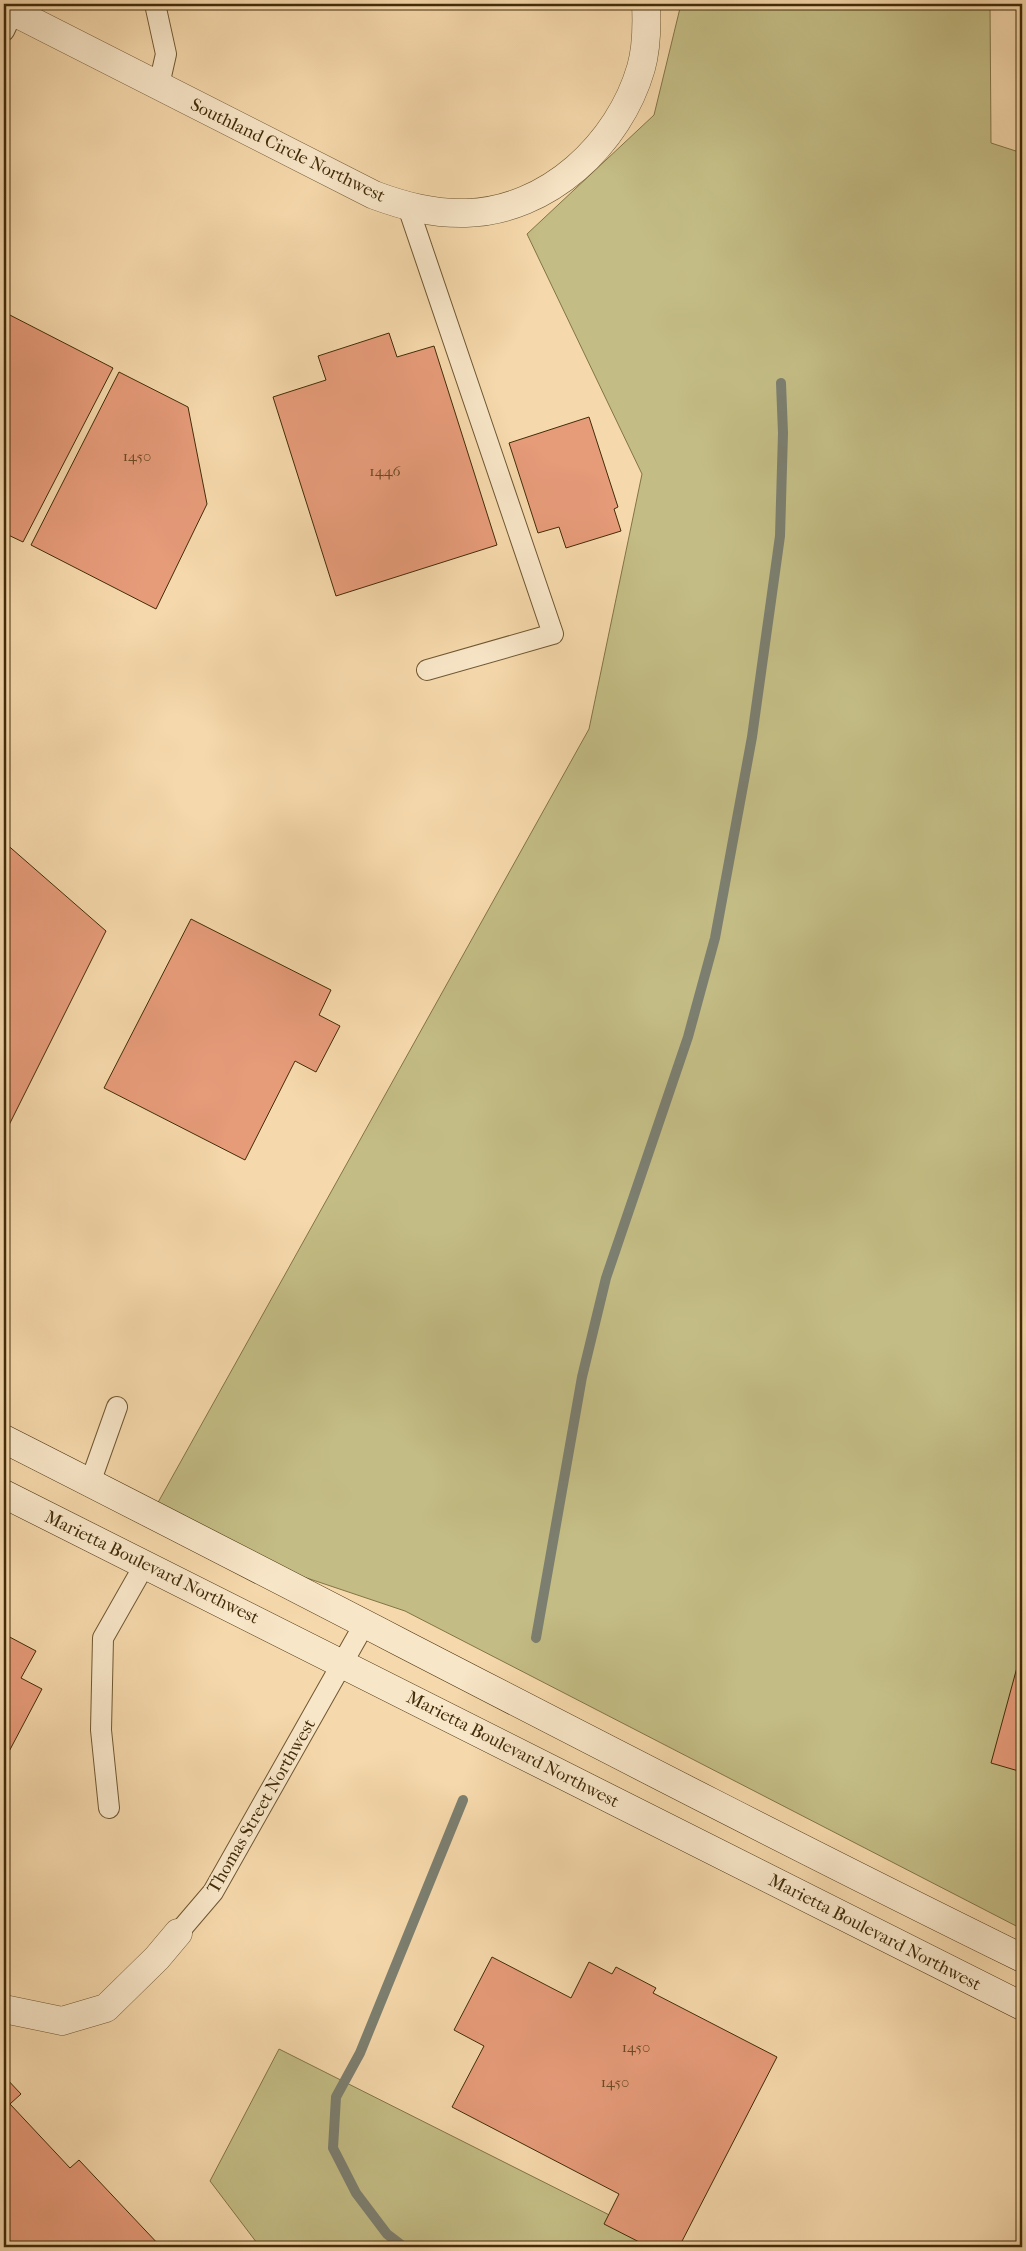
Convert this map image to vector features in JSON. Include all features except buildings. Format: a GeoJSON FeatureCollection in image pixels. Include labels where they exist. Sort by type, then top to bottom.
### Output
{"type":"FeatureCollection","features":[{"type":"Feature","properties":{"kind":"main road","name":"Southland Circle Northwest"},"geometry":{"type":"LineString","coordinates":[[7,17],[158,85],[374,195],[408,207],[438,212],[468,213],[502,207],[548,189],[585,161],[621,117],[642,67],[647,31],[646,4]]}},
{"type":"Feature","properties":{"kind":"main road"},"geometry":{"type":"LineString","coordinates":[[4,1439],[365,1623],[488,1690],[1022,1958]]}},
{"type":"Feature","properties":{"kind":"main road","name":"Marietta Boulevard Northwest"},"geometry":{"type":"LineString","coordinates":[[4,1494],[1022,2006]]}},
{"type":"Feature","properties":{"kind":"main road","name":"Thomas Street Northwest"},"geometry":{"type":"LineString","coordinates":[[4,2009],[62,2021],[106,2008],[157,1958],[178,1933]]}},
{"type":"Feature","properties":{"kind":"lane"},"geometry":{"type":"LineString","coordinates":[[156,4],[166,54],[158,85]]}},
{"type":"Feature","properties":{"kind":"lane"},"geometry":{"type":"LineString","coordinates":[[408,207],[553,634],[427,670]]}},
{"type":"Feature","properties":{"kind":"lane"},"geometry":{"type":"LineString","coordinates":[[90,1483],[117,1407]]}},
{"type":"Feature","properties":{"kind":"lane"},"geometry":{"type":"LineString","coordinates":[[108,1808],[101,1730],[102,1638],[145,1564]]}},
{"type":"Feature","properties":{"kind":"lane","name":"Thomas Street Northwest"},"geometry":{"type":"LineString","coordinates":[[178,1933],[213,1892],[365,1623]]}},
{"type":"Feature","properties":{"kind":"shaded area"},"geometry":{"type":"Polygon","coordinates":[[[681,4],[990,4],[991,143],[1022,153],[1022,1929],[405,1611],[146,1524],[589,729],[642,474],[527,234],[654,115],[681,4]]]}},
{"type":"Feature","properties":{"kind":"shaded area"},"geometry":{"type":"Polygon","coordinates":[[[1022,24],[1022,85],[1017,47],[1022,24]]]}},
{"type":"Feature","properties":{"kind":"shaded area"},"geometry":{"type":"Polygon","coordinates":[[[279,2049],[673,2247],[260,2247],[210,2181],[279,2049]]]}},
{"type":"Feature","properties":{"kind":"waterway"},"geometry":{"type":"LineString","coordinates":[[536,1638],[582,1377],[606,1278],[688,1037],[715,938],[752,737],[780,536],[783,433],[781,383]]}},
{"type":"Feature","properties":{"kind":"waterway"},"geometry":{"type":"LineString","coordinates":[[404,2247],[387,2234],[356,2193],[333,2148],[336,2097],[360,2053],[463,1800]]}}]}
